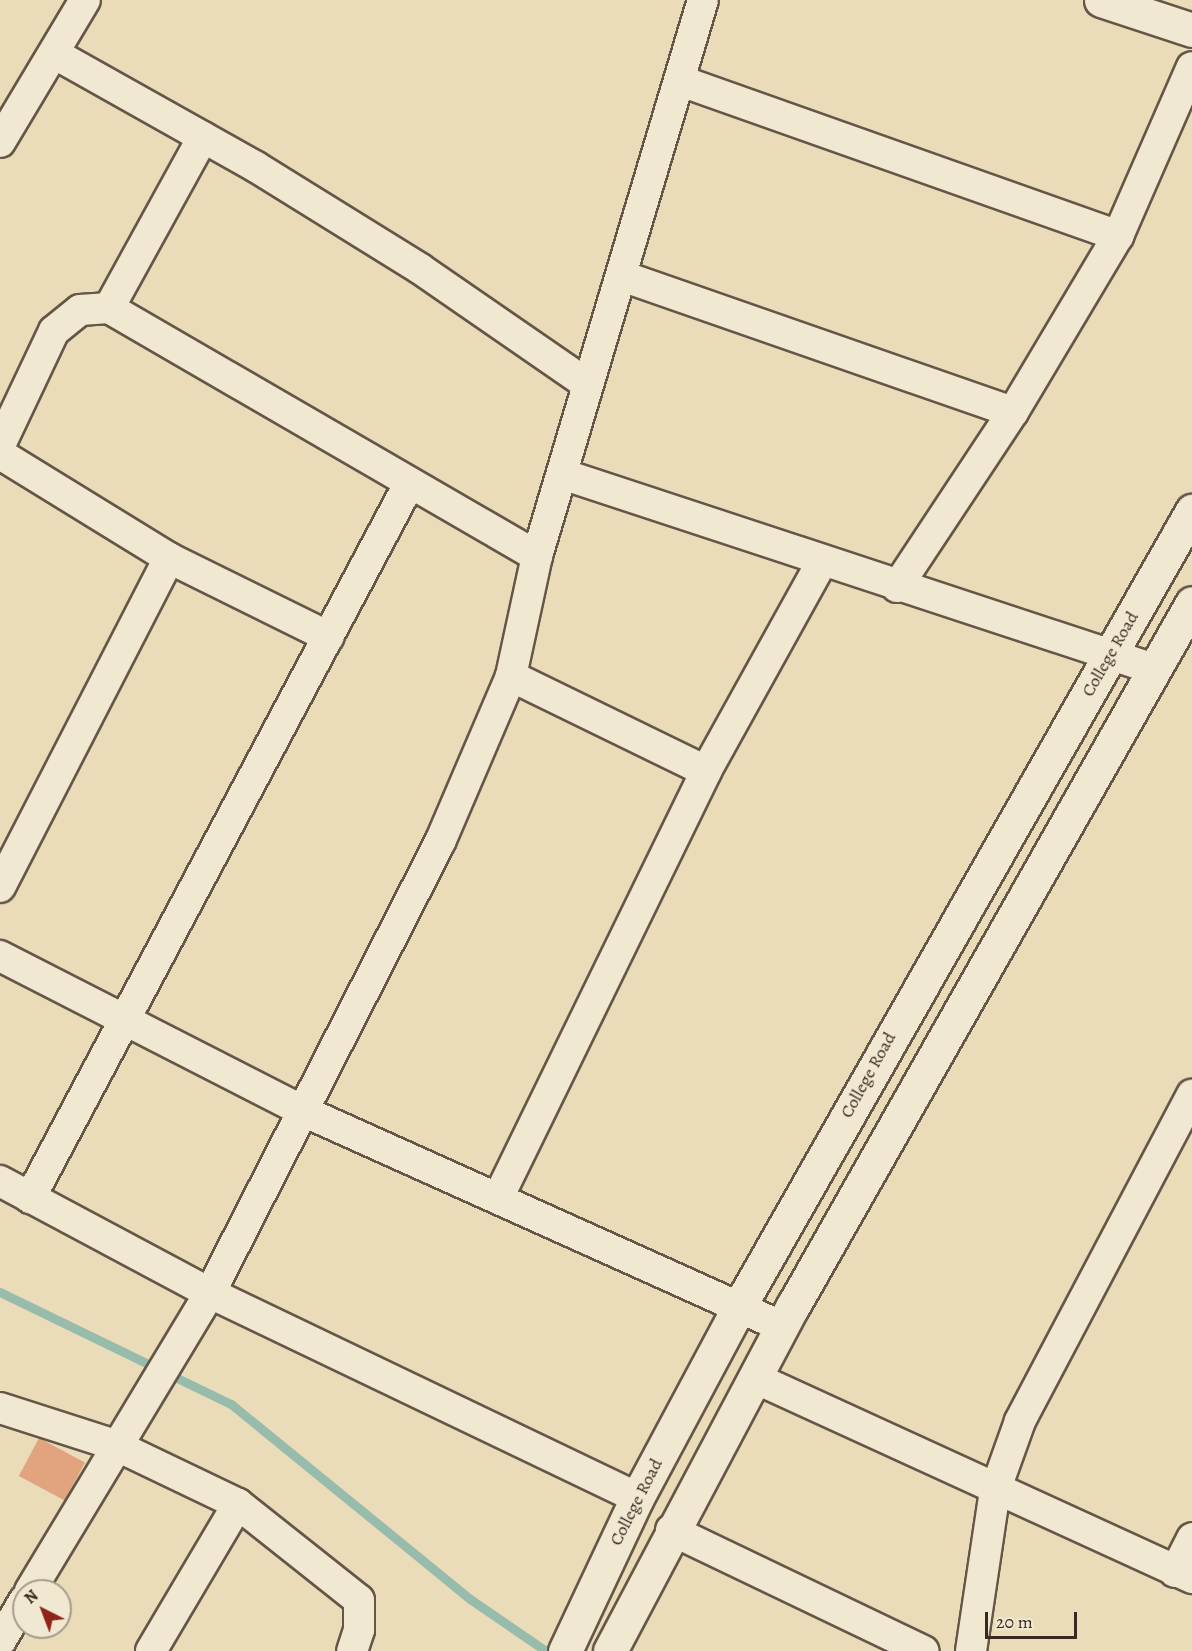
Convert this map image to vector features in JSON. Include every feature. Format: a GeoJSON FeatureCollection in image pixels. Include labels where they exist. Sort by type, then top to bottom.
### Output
{"type":"FeatureCollection","features":[{"type":"Feature","properties":{"kind":"main road"},"geometry":{"type":"LineString","coordinates":[[1101,0],[1192,30]]}},
{"type":"Feature","properties":{"kind":"main road","name":"College Road"},"geometry":{"type":"LineString","coordinates":[[565,1651],[637,1498],[740,1305],[1192,511]]}},
{"type":"Feature","properties":{"kind":"main road"},"geometry":{"type":"LineString","coordinates":[[610,1651],[671,1530],[783,1327],[1192,603]]}},
{"type":"Feature","properties":{"kind":"street"},"geometry":{"type":"LineString","coordinates":[[0,142],[55,54],[85,0]]}},
{"type":"Feature","properties":{"kind":"street"},"geometry":{"type":"LineString","coordinates":[[37,1579],[115,1445],[210,1293],[440,842],[511,676],[537,556],[565,475],[587,384],[622,276],[704,0]]}},
{"type":"Feature","properties":{"kind":"street"},"geometry":{"type":"LineString","coordinates":[[55,54],[203,137],[419,268],[587,384]]}},
{"type":"Feature","properties":{"kind":"street"},"geometry":{"type":"LineString","coordinates":[[897,587],[1013,412],[1118,236],[1192,67]]}},
{"type":"Feature","properties":{"kind":"street"},"geometry":{"type":"LineString","coordinates":[[681,81],[1118,236]]}},
{"type":"Feature","properties":{"kind":"street"},"geometry":{"type":"LineString","coordinates":[[109,308],[203,137]]}},
{"type":"Feature","properties":{"kind":"street"},"geometry":{"type":"LineString","coordinates":[[622,276],[1013,412]]}},
{"type":"Feature","properties":{"kind":"street"},"geometry":{"type":"LineString","coordinates":[[0,445],[54,331],[80,310],[109,308],[409,484],[537,556]]}},
{"type":"Feature","properties":{"kind":"street"},"geometry":{"type":"LineString","coordinates":[[0,454],[169,558],[329,637]]}},
{"type":"Feature","properties":{"kind":"street"},"geometry":{"type":"LineString","coordinates":[[565,475],[897,587],[1154,669]]}},
{"type":"Feature","properties":{"kind":"street"},"geometry":{"type":"LineString","coordinates":[[30,1198],[409,484]]}},
{"type":"Feature","properties":{"kind":"street"},"geometry":{"type":"LineString","coordinates":[[0,887],[169,558]]}},
{"type":"Feature","properties":{"kind":"street"},"geometry":{"type":"LineString","coordinates":[[498,1198],[706,771],[822,562]]}},
{"type":"Feature","properties":{"kind":"street"},"geometry":{"type":"LineString","coordinates":[[511,676],[706,771]]}},
{"type":"Feature","properties":{"kind":"street"},"geometry":{"type":"LineString","coordinates":[[0,956],[303,1111],[740,1305],[783,1327]]}},
{"type":"Feature","properties":{"kind":"street"},"geometry":{"type":"LineString","coordinates":[[970,1651],[995,1491],[1020,1421],[1192,1095]]}},
{"type":"Feature","properties":{"kind":"street"},"geometry":{"type":"LineString","coordinates":[[0,1181],[210,1293],[637,1498]]}},
{"type":"Feature","properties":{"kind":"street"},"geometry":{"type":"LineString","coordinates":[[755,1378],[995,1491],[1184,1575],[1192,1538]]}},
{"type":"Feature","properties":{"kind":"street"},"geometry":{"type":"LineString","coordinates":[[0,1408],[115,1445],[238,1504],[359,1600],[359,1630],[352,1651]]}},
{"type":"Feature","properties":{"kind":"street"},"geometry":{"type":"LineString","coordinates":[[151,1651],[238,1504]]}},
{"type":"Feature","properties":{"kind":"street"},"geometry":{"type":"LineString","coordinates":[[671,1530],[924,1651]]}},
{"type":"Feature","properties":{"kind":"street"},"geometry":{"type":"LineString","coordinates":[[0,1642],[12,1622]]}},
{"type":"Feature","properties":{"kind":"building"},"geometry":{"type":"Polygon","coordinates":[[[39,1438],[85,1462],[65,1500],[19,1476],[39,1438]]]}},
{"type":"Feature","properties":{"kind":"waterway"},"geometry":{"type":"LineString","coordinates":[[0,1292],[231,1404],[470,1599],[546,1651]]}}]}
